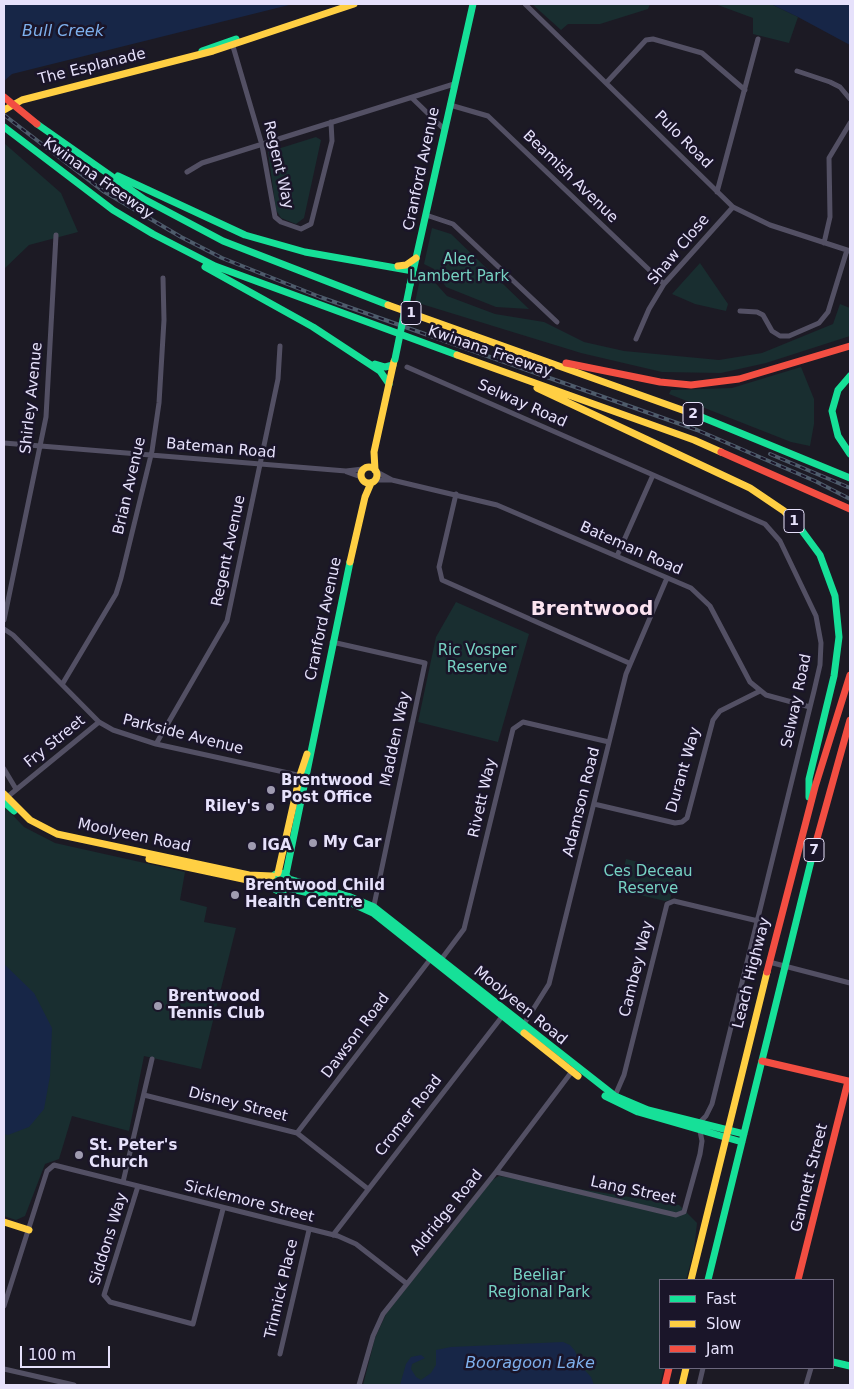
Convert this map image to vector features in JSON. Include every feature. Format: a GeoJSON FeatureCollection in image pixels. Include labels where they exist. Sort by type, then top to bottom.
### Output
{"type":"FeatureCollection","features":[{"type":"Feature","properties":{"kind":"main road","name":"The Esplanade"},"geometry":{"type":"LineString","coordinates":[[4,110],[22,100],[190,56],[354,4]]}},
{"type":"Feature","properties":{"kind":"main road","name":"Cranford Avenue"},"geometry":{"type":"LineString","coordinates":[[275,874],[310,746],[367,476],[394,362],[471,6]]}},
{"type":"Feature","properties":{"kind":"main road","name":"Kwinana Freeway"},"geometry":{"type":"LineString","coordinates":[[4,97],[37,124],[144,199],[223,242],[318,280],[710,420],[850,478]]}},
{"type":"Feature","properties":{"kind":"main road","name":"Kwinana Freeway"},"geometry":{"type":"LineString","coordinates":[[4,127],[113,210],[215,266],[694,440],[850,509]]}},
{"type":"Feature","properties":{"kind":"main road"},"geometry":{"type":"LineString","coordinates":[[25,144],[90,200],[129,226],[313,327],[369,362],[383,373],[389,384]]}},
{"type":"Feature","properties":{"kind":"main road"},"geometry":{"type":"LineString","coordinates":[[96,165],[245,235],[305,252],[414,271]]}},
{"type":"Feature","properties":{"kind":"main road"},"geometry":{"type":"LineString","coordinates":[[390,267],[406,265],[416,258]]}},
{"type":"Feature","properties":{"kind":"main road","name":"1"},"geometry":{"type":"LineString","coordinates":[[534,356],[660,382],[691,384],[739,379],[850,346]]}},
{"type":"Feature","properties":{"kind":"main road"},"geometry":{"type":"LineString","coordinates":[[369,362],[385,367],[394,362]]}},
{"type":"Feature","properties":{"kind":"main road","name":"1"},"geometry":{"type":"LineString","coordinates":[[510,374],[572,406],[639,435],[750,488],[784,511],[809,538],[820,555],[835,596],[839,637],[835,670],[808,779],[810,806]]}},
{"type":"Feature","properties":{"kind":"main road"},"geometry":{"type":"LineString","coordinates":[[850,376],[838,390],[832,411],[838,436],[850,454]]}},
{"type":"Feature","properties":{"kind":"main road","name":"Cranford Avenue"},"geometry":{"type":"LineString","coordinates":[[367,476],[376,471],[374,452]]}},
{"type":"Feature","properties":{"kind":"main road"},"geometry":{"type":"LineString","coordinates":[[367,476],[376,471]]}},
{"type":"Feature","properties":{"kind":"main road","name":"Leach Highway"},"geometry":{"type":"LineString","coordinates":[[691,1279],[769,962],[810,806],[848,691],[850,675]]}},
{"type":"Feature","properties":{"kind":"main road","name":"Leach Highway"},"geometry":{"type":"LineString","coordinates":[[708,1279],[823,813],[850,720]]}},
{"type":"Feature","properties":{"kind":"main road","name":"Cranford Avenue"},"geometry":{"type":"LineString","coordinates":[[287,876],[302,776]]}},
{"type":"Feature","properties":{"kind":"main road","name":"Moolyeen Road"},"geometry":{"type":"LineString","coordinates":[[5,798],[24,821],[56,838],[271,885],[278,891],[287,888],[349,902],[373,910]]}},
{"type":"Feature","properties":{"kind":"main road","name":"Moolyeen Road"},"geometry":{"type":"LineString","coordinates":[[5,798],[30,820],[57,834],[249,875],[275,874],[287,876],[299,884],[348,896],[373,910],[613,1098],[638,1112],[742,1142]]}},
{"type":"Feature","properties":{"kind":"main road"},"geometry":{"type":"LineString","coordinates":[[271,885],[275,874]]}},
{"type":"Feature","properties":{"kind":"main road"},"geometry":{"type":"LineString","coordinates":[[287,876],[287,888]]}},
{"type":"Feature","properties":{"kind":"main road"},"geometry":{"type":"LineString","coordinates":[[762,1060],[849,1082]]}},
{"type":"Feature","properties":{"kind":"main road","name":"Gannett Street"},"geometry":{"type":"LineString","coordinates":[[798,1279],[849,1082]]}},
{"type":"Feature","properties":{"kind":"main road","name":"Moolyeen Road"},"geometry":{"type":"LineString","coordinates":[[613,1098],[648,1110],[744,1134]]}},
{"type":"Feature","properties":{"kind":"main road"},"geometry":{"type":"LineString","coordinates":[[4,1222],[28,1230]]}},
{"type":"Feature","properties":{"kind":"main road"},"geometry":{"type":"LineString","coordinates":[[834,1362],[850,1366]]}},
{"type":"Feature","properties":{"kind":"main road"},"geometry":{"type":"LineString","coordinates":[[665,1385],[669,1369]]}},
{"type":"Feature","properties":{"kind":"main road"},"geometry":{"type":"LineString","coordinates":[[682,1385],[686,1369]]}},
{"type":"Feature","properties":{"kind":"street","name":"Pulo Road"},"geometry":{"type":"LineString","coordinates":[[525,4],[733,207],[770,225],[848,250]]}},
{"type":"Feature","properties":{"kind":"street"},"geometry":{"type":"LineString","coordinates":[[607,82],[646,40],[653,39],[702,53],[745,90]]}},
{"type":"Feature","properties":{"kind":"street"},"geometry":{"type":"LineString","coordinates":[[717,192],[758,39]]}},
{"type":"Feature","properties":{"kind":"street","name":"Regent Way"},"geometry":{"type":"LineString","coordinates":[[232,42],[262,145],[275,217],[281,222],[301,229],[311,224],[332,141],[331,122]]}},
{"type":"Feature","properties":{"kind":"street"},"geometry":{"type":"LineString","coordinates":[[797,71],[840,87],[850,100]]}},
{"type":"Feature","properties":{"kind":"street"},"geometry":{"type":"LineString","coordinates":[[188,172],[202,163],[454,84]]}},
{"type":"Feature","properties":{"kind":"street"},"geometry":{"type":"LineString","coordinates":[[412,98],[444,130]]}},
{"type":"Feature","properties":{"kind":"street","name":"Beamish Avenue"},"geometry":{"type":"LineString","coordinates":[[450,105],[488,116],[664,284]]}},
{"type":"Feature","properties":{"kind":"street"},"geometry":{"type":"LineString","coordinates":[[824,242],[830,217],[829,158],[850,123]]}},
{"type":"Feature","properties":{"kind":"street","name":"Shaw Close"},"geometry":{"type":"LineString","coordinates":[[636,339],[648,309],[664,284],[733,207]]}},
{"type":"Feature","properties":{"kind":"street"},"geometry":{"type":"LineString","coordinates":[[426,215],[453,224],[557,322]]}},
{"type":"Feature","properties":{"kind":"street","name":"Shirley Avenue"},"geometry":{"type":"LineString","coordinates":[[4,620],[42,447],[48,392],[56,235]]}},
{"type":"Feature","properties":{"kind":"street"},"geometry":{"type":"LineString","coordinates":[[740,311],[757,312],[762,315],[772,331],[780,336],[788,336],[819,323],[828,312],[848,250]]}},
{"type":"Feature","properties":{"kind":"street","name":"Brian Avenue"},"geometry":{"type":"LineString","coordinates":[[62,683],[116,594],[151,455],[159,394],[164,320],[163,278]]}},
{"type":"Feature","properties":{"kind":"street","name":"Regent Avenue"},"geometry":{"type":"LineString","coordinates":[[156,744],[227,621],[278,379],[280,346]]}},
{"type":"Feature","properties":{"kind":"street","name":"Selway Road"},"geometry":{"type":"LineString","coordinates":[[407,367],[766,524],[780,541],[816,616],[820,643],[820,665],[712,1104],[706,1116],[699,1123]]}},
{"type":"Feature","properties":{"kind":"street","name":"Bateman Road"},"geometry":{"type":"LineString","coordinates":[[4,443],[346,472],[392,480],[497,504],[691,588],[710,606],[745,676],[760,691],[775,698],[810,707]]}},
{"type":"Feature","properties":{"kind":"street","name":"Bateman Road"},"geometry":{"type":"LineString","coordinates":[[376,471],[392,480]]}},
{"type":"Feature","properties":{"kind":"street"},"geometry":{"type":"LineString","coordinates":[[617,556],[653,475]]}},
{"type":"Feature","properties":{"kind":"street"},"geometry":{"type":"LineString","coordinates":[[456,494],[439,566],[442,580],[629,663]]}},
{"type":"Feature","properties":{"kind":"street","name":"Adamson Road"},"geometry":{"type":"LineString","coordinates":[[521,1027],[549,984],[629,663],[667,578]]}},
{"type":"Feature","properties":{"kind":"street","name":"Parkside Avenue"},"geometry":{"type":"LineString","coordinates":[[4,629],[13,635],[99,722],[113,730],[156,744],[302,776]]}},
{"type":"Feature","properties":{"kind":"street","name":"Madden Way"},"geometry":{"type":"LineString","coordinates":[[332,642],[425,663],[373,910]]}},
{"type":"Feature","properties":{"kind":"street","name":"Durant Way"},"geometry":{"type":"LineString","coordinates":[[594,804],[676,823],[685,821],[712,720],[720,711],[760,691]]}},
{"type":"Feature","properties":{"kind":"street","name":"Fry Street"},"geometry":{"type":"LineString","coordinates":[[5,798],[99,722]]}},
{"type":"Feature","properties":{"kind":"street","name":"Rivett Way"},"geometry":{"type":"LineString","coordinates":[[439,962],[464,929],[513,729],[523,722],[609,742]]}},
{"type":"Feature","properties":{"kind":"street"},"geometry":{"type":"LineString","coordinates":[[4,769],[16,789]]}},
{"type":"Feature","properties":{"kind":"street","name":"Cambey Way"},"geometry":{"type":"LineString","coordinates":[[613,1098],[624,1075],[667,904],[674,901],[758,921]]}},
{"type":"Feature","properties":{"kind":"street","name":"Dawson Road"},"geometry":{"type":"LineString","coordinates":[[297,1133],[377,1032],[432,956]]}},
{"type":"Feature","properties":{"kind":"street"},"geometry":{"type":"LineString","coordinates":[[769,962],[850,983]]}},
{"type":"Feature","properties":{"kind":"street","name":"Cromer Road"},"geometry":{"type":"LineString","coordinates":[[333,1235],[504,1014]]}},
{"type":"Feature","properties":{"kind":"street"},"geometry":{"type":"LineString","coordinates":[[123,1182],[152,1059]]}},
{"type":"Feature","properties":{"kind":"street","name":"Aldridge Road"},"geometry":{"type":"LineString","coordinates":[[359,1385],[376,1328],[383,1314],[496,1172],[574,1069]]}},
{"type":"Feature","properties":{"kind":"street","name":"Disney Street"},"geometry":{"type":"LineString","coordinates":[[144,1095],[297,1133],[368,1189]]}},
{"type":"Feature","properties":{"kind":"street","name":"Lang Street"},"geometry":{"type":"LineString","coordinates":[[496,1172],[673,1214],[684,1212],[700,1154],[702,1138],[700,1131]]}},
{"type":"Feature","properties":{"kind":"street","name":"Sicklemore Street"},"geometry":{"type":"LineString","coordinates":[[28,1230],[47,1171],[52,1165],[58,1165],[224,1209],[333,1235],[356,1244],[406,1283]]}},
{"type":"Feature","properties":{"kind":"street","name":"Siddons Way"},"geometry":{"type":"LineString","coordinates":[[138,1186],[104,1295],[110,1302],[195,1326],[224,1209]]}},
{"type":"Feature","properties":{"kind":"street"},"geometry":{"type":"LineString","coordinates":[[4,1306],[28,1230]]}},
{"type":"Feature","properties":{"kind":"street","name":"Trinnick Place"},"geometry":{"type":"LineString","coordinates":[[280,1354],[309,1230]]}},
{"type":"Feature","properties":{"kind":"street"},"geometry":{"type":"LineString","coordinates":[[4,1369],[74,1385]]}},
{"type":"Feature","properties":{"kind":"street"},"geometry":{"type":"LineString","coordinates":[[698,1385],[703,1369]]}},
{"type":"Feature","properties":{"kind":"street"},"geometry":{"type":"LineString","coordinates":[[806,1385],[811,1369]]}},
{"type":"Feature","properties":{"kind":"green space"},"geometry":{"type":"Polygon","coordinates":[[[532,4],[650,4],[648,9],[600,24],[568,24],[561,30],[532,4]]]}},
{"type":"Feature","properties":{"kind":"green space"},"geometry":{"type":"Polygon","coordinates":[[[715,4],[771,4],[798,17],[789,43],[753,34],[753,18],[715,4]]]}},
{"type":"Feature","properties":{"kind":"green space"},"geometry":{"type":"Polygon","coordinates":[[[316,137],[321,140],[304,218],[296,224],[281,218],[276,210],[268,152],[316,137]]]}},
{"type":"Feature","properties":{"kind":"green space"},"geometry":{"type":"Polygon","coordinates":[[[4,143],[61,193],[78,232],[29,245],[4,269],[4,143]]]}},
{"type":"Feature","properties":{"kind":"green space","name":"Alec Lambert Park"},"geometry":{"type":"Polygon","coordinates":[[[432,228],[451,234],[529,309],[496,307],[446,287],[434,269],[424,264],[432,228]]]}},
{"type":"Feature","properties":{"kind":"green space"},"geometry":{"type":"Polygon","coordinates":[[[700,263],[728,304],[726,311],[695,304],[672,294],[700,263]]]}},
{"type":"Feature","properties":{"kind":"green space"},"geometry":{"type":"Polygon","coordinates":[[[422,270],[447,296],[495,314],[544,322],[584,342],[624,351],[719,360],[762,353],[833,324],[840,304],[850,308],[850,336],[766,363],[721,373],[662,372],[581,353],[415,302],[422,270]]]}},
{"type":"Feature","properties":{"kind":"green space"},"geometry":{"type":"Polygon","coordinates":[[[801,367],[814,399],[814,424],[810,446],[791,442],[669,394],[671,390],[732,388],[801,367]]]}},
{"type":"Feature","properties":{"kind":"green space","name":"Ric Vosper Reserve"},"geometry":{"type":"Polygon","coordinates":[[[456,602],[529,634],[498,742],[418,722],[436,637],[456,602]]]}},
{"type":"Feature","properties":{"kind":"green space"},"geometry":{"type":"Polygon","coordinates":[[[4,806],[24,827],[55,843],[185,872],[180,900],[207,907],[204,922],[236,928],[201,1069],[144,1056],[129,1131],[72,1116],[59,1159],[45,1164],[25,1216],[16,1220],[4,1216],[4,806]]]}},
{"type":"Feature","properties":{"kind":"green space","name":"Ces Deceau Reserve"},"geometry":{"type":"Polygon","coordinates":[[[626,859],[677,871],[670,900],[665,901],[619,890],[626,859]]]}},
{"type":"Feature","properties":{"kind":"green space","name":"Beeliar Regional Park"},"geometry":{"type":"Polygon","coordinates":[[[499,1176],[679,1205],[697,1223],[694,1250],[686,1279],[659,1279],[659,1369],[664,1369],[660,1385],[363,1385],[375,1338],[386,1314],[492,1180],[499,1176]]]}},
{"type":"Feature","properties":{"kind":"water","name":"Bull Creek"},"geometry":{"type":"Polygon","coordinates":[[[4,4],[293,4],[12,74],[4,81],[4,4]]]}},
{"type":"Feature","properties":{"kind":"water"},"geometry":{"type":"Polygon","coordinates":[[[771,4],[850,4],[850,45],[798,17],[771,4]]]}},
{"type":"Feature","properties":{"kind":"water"},"geometry":{"type":"Polygon","coordinates":[[[4,964],[34,993],[52,1028],[50,1076],[44,1109],[29,1127],[8,1135],[4,1134],[4,964]]]}},
{"type":"Feature","properties":{"kind":"water","name":"Booragoon Lake"},"geometry":{"type":"Polygon","coordinates":[[[563,1342],[570,1345],[575,1351],[581,1366],[591,1377],[594,1385],[400,1385],[406,1364],[411,1357],[421,1355],[425,1358],[412,1364],[411,1369],[416,1377],[421,1380],[431,1373],[436,1365],[436,1350],[451,1347],[563,1342]]]}},
{"type":"Feature","properties":{"kind":"railway"},"geometry":{"type":"LineString","coordinates":[[4,115],[103,191],[181,237],[222,258],[320,297],[697,430],[815,481],[850,499]]}},
{"type":"Feature","properties":{"kind":"railway"},"geometry":{"type":"LineString","coordinates":[[770,454],[850,488]]}},
{"type":"Feature","properties":{"kind":"traffic: fast"},"geometry":{"type":"LineString","coordinates":[[410,285],[473,4]]}},
{"type":"Feature","properties":{"kind":"traffic: fast"},"geometry":{"type":"LineString","coordinates":[[202,51],[236,39]]}},
{"type":"Feature","properties":{"kind":"traffic: fast"},"geometry":{"type":"LineString","coordinates":[[37,124],[144,199],[223,241],[388,305]]}},
{"type":"Feature","properties":{"kind":"traffic: fast"},"geometry":{"type":"LineString","coordinates":[[4,127],[113,210],[153,234],[215,266],[457,355]]}},
{"type":"Feature","properties":{"kind":"traffic: fast"},"geometry":{"type":"LineString","coordinates":[[118,176],[245,235],[305,252],[413,271]]}},
{"type":"Feature","properties":{"kind":"traffic: fast"},"geometry":{"type":"LineString","coordinates":[[205,267],[313,327],[380,371],[389,384]]}},
{"type":"Feature","properties":{"kind":"traffic: fast"},"geometry":{"type":"LineString","coordinates":[[395,359],[410,285]]}},
{"type":"Feature","properties":{"kind":"traffic: fast"},"geometry":{"type":"LineString","coordinates":[[375,364],[385,367],[393,365]]}},
{"type":"Feature","properties":{"kind":"traffic: fast"},"geometry":{"type":"LineString","coordinates":[[850,376],[838,390],[832,411],[838,436],[850,454]]}},
{"type":"Feature","properties":{"kind":"traffic: fast"},"geometry":{"type":"LineString","coordinates":[[699,416],[850,478]]}},
{"type":"Feature","properties":{"kind":"traffic: fast"},"geometry":{"type":"LineString","coordinates":[[800,528],[820,555],[835,596],[839,637],[834,676],[809,779],[809,797]]}},
{"type":"Feature","properties":{"kind":"traffic: fast"},"geometry":{"type":"LineString","coordinates":[[286,874],[350,562]]}},
{"type":"Feature","properties":{"kind":"traffic: fast"},"geometry":{"type":"LineString","coordinates":[[4,802],[14,811]]}},
{"type":"Feature","properties":{"kind":"traffic: fast"},"geometry":{"type":"LineString","coordinates":[[708,1279],[813,853]]}},
{"type":"Feature","properties":{"kind":"traffic: fast"},"geometry":{"type":"LineString","coordinates":[[276,873],[284,873],[289,878],[289,882],[287,889],[276,891],[271,886],[271,878],[276,873]]}},
{"type":"Feature","properties":{"kind":"traffic: fast"},"geometry":{"type":"LineString","coordinates":[[289,879],[348,896],[374,907],[615,1096],[648,1110],[744,1134]]}},
{"type":"Feature","properties":{"kind":"traffic: fast"},"geometry":{"type":"LineString","coordinates":[[287,888],[349,902],[373,913],[524,1033]]}},
{"type":"Feature","properties":{"kind":"traffic: fast"},"geometry":{"type":"LineString","coordinates":[[605,1096],[638,1112],[742,1142]]}},
{"type":"Feature","properties":{"kind":"traffic: fast"},"geometry":{"type":"LineString","coordinates":[[834,1362],[850,1366]]}},
{"type":"Feature","properties":{"kind":"traffic: slow"},"geometry":{"type":"LineString","coordinates":[[4,110],[22,100],[213,51],[354,4]]}},
{"type":"Feature","properties":{"kind":"traffic: slow"},"geometry":{"type":"LineString","coordinates":[[398,266],[406,265],[416,258]]}},
{"type":"Feature","properties":{"kind":"traffic: slow"},"geometry":{"type":"LineString","coordinates":[[388,305],[699,416]]}},
{"type":"Feature","properties":{"kind":"traffic: slow"},"geometry":{"type":"LineString","coordinates":[[457,355],[694,440],[721,452]]}},
{"type":"Feature","properties":{"kind":"traffic: slow"},"geometry":{"type":"LineString","coordinates":[[375,470],[374,452],[394,361]]}},
{"type":"Feature","properties":{"kind":"traffic: slow"},"geometry":{"type":"LineString","coordinates":[[537,388],[750,488],[784,511],[800,528]]}},
{"type":"Feature","properties":{"kind":"traffic: slow"},"geometry":{"type":"LineString","coordinates":[[366,467],[372,467],[377,472],[377,475],[375,481],[366,483],[361,478],[361,472],[366,467]]}},
{"type":"Feature","properties":{"kind":"traffic: slow"},"geometry":{"type":"LineString","coordinates":[[350,562],[365,497],[371,483]]}},
{"type":"Feature","properties":{"kind":"traffic: slow"},"geometry":{"type":"LineString","coordinates":[[278,873],[300,775],[307,754]]}},
{"type":"Feature","properties":{"kind":"traffic: slow"},"geometry":{"type":"LineString","coordinates":[[4,794],[30,820],[57,834],[249,875],[272,876]]}},
{"type":"Feature","properties":{"kind":"traffic: slow"},"geometry":{"type":"LineString","coordinates":[[149,859],[271,885]]}},
{"type":"Feature","properties":{"kind":"traffic: slow"},"geometry":{"type":"LineString","coordinates":[[691,1279],[767,972]]}},
{"type":"Feature","properties":{"kind":"traffic: slow"},"geometry":{"type":"LineString","coordinates":[[524,1033],[578,1076]]}},
{"type":"Feature","properties":{"kind":"traffic: slow"},"geometry":{"type":"LineString","coordinates":[[4,1222],[29,1230]]}},
{"type":"Feature","properties":{"kind":"traffic: slow"},"geometry":{"type":"LineString","coordinates":[[682,1385],[686,1369]]}},
{"type":"Feature","properties":{"kind":"traffic: jam"},"geometry":{"type":"LineString","coordinates":[[4,97],[37,124]]}},
{"type":"Feature","properties":{"kind":"traffic: jam"},"geometry":{"type":"LineString","coordinates":[[566,363],[660,382],[691,385],[739,379],[850,346]]}},
{"type":"Feature","properties":{"kind":"traffic: jam"},"geometry":{"type":"LineString","coordinates":[[721,452],[850,509]]}},
{"type":"Feature","properties":{"kind":"traffic: jam"},"geometry":{"type":"LineString","coordinates":[[767,972],[815,787],[850,675]]}},
{"type":"Feature","properties":{"kind":"traffic: jam"},"geometry":{"type":"LineString","coordinates":[[813,853],[850,720]]}},
{"type":"Feature","properties":{"kind":"traffic: jam"},"geometry":{"type":"LineString","coordinates":[[762,1061],[848,1081],[798,1279]]}},
{"type":"Feature","properties":{"kind":"traffic: jam"},"geometry":{"type":"LineString","coordinates":[[665,1385],[669,1369]]}},
{"type":"Feature","properties":{"kind":"place","name":"Brentwood Post Office"},"geometry":{"type":"Point","coordinates":[271,790]}},
{"type":"Feature","properties":{"kind":"place","name":"Riley's"},"geometry":{"type":"Point","coordinates":[270,807]}},
{"type":"Feature","properties":{"kind":"place","name":"My Car"},"geometry":{"type":"Point","coordinates":[313,843]}},
{"type":"Feature","properties":{"kind":"place","name":"IGA"},"geometry":{"type":"Point","coordinates":[252,846]}},
{"type":"Feature","properties":{"kind":"place","name":"Brentwood Child Health Centre"},"geometry":{"type":"Point","coordinates":[235,895]}},
{"type":"Feature","properties":{"kind":"place","name":"Brentwood Tennis Club"},"geometry":{"type":"Point","coordinates":[158,1006]}},
{"type":"Feature","properties":{"kind":"place","name":"St. Peter's Church"},"geometry":{"type":"Point","coordinates":[79,1155]}},
{"type":"Feature","properties":{"kind":"district","name":"Brentwood"},"geometry":{"type":"Point","coordinates":[592,610]}}]}
